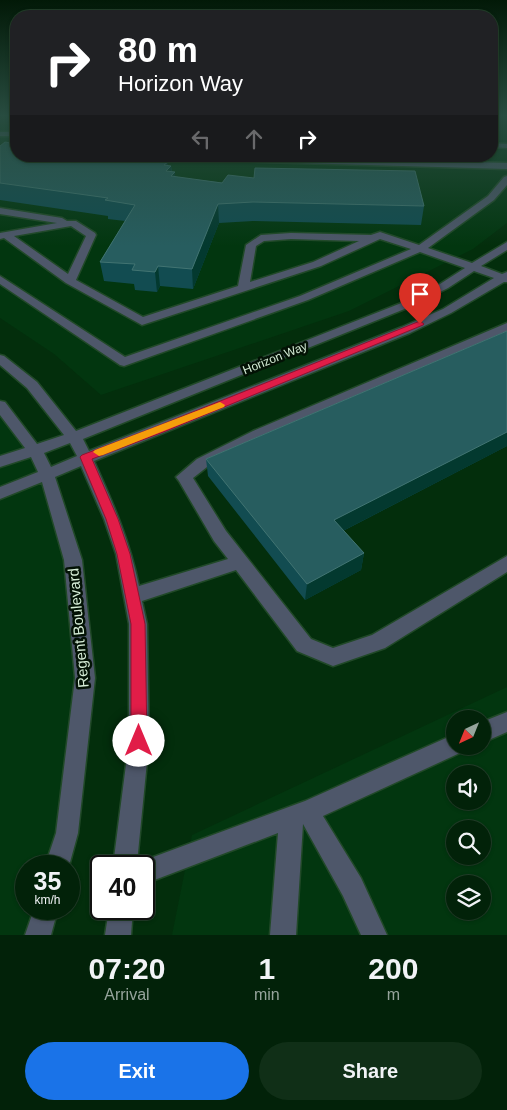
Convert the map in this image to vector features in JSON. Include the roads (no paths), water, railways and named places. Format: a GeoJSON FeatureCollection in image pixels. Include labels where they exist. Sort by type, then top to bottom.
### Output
{"type":"FeatureCollection","features":[{"type":"Feature","properties":{"kind":"street"},"geometry":{"type":"LineString","coordinates":[[355,162],[507,166]]}},
{"type":"Feature","properties":{"kind":"street"},"geometry":{"type":"LineString","coordinates":[[0,279],[124,362],[304,298],[422,248],[491,198],[507,179]]}},
{"type":"Feature","properties":{"kind":"street"},"geometry":{"type":"LineString","coordinates":[[0,211],[73,223],[91,235],[70,282]]}},
{"type":"Feature","properties":{"kind":"street"},"geometry":{"type":"LineString","coordinates":[[3,235],[73,223]]}},
{"type":"Feature","properties":{"kind":"street"},"geometry":{"type":"LineString","coordinates":[[3,235],[70,282],[142,321],[317,264],[380,235],[506,277]]}},
{"type":"Feature","properties":{"kind":"street"},"geometry":{"type":"LineString","coordinates":[[243,288],[251,245],[261,238],[291,236],[374,238]]}},
{"type":"Feature","properties":{"kind":"street","name":"Horizon Way"},"geometry":{"type":"LineString","coordinates":[[0,462],[74,437],[408,304],[444,286],[507,245]]}},
{"type":"Feature","properties":{"kind":"street","name":"Horizon Way"},"geometry":{"type":"LineString","coordinates":[[0,493],[406,330],[447,311],[506,277]]}},
{"type":"Feature","properties":{"kind":"street"},"geometry":{"type":"LineString","coordinates":[[507,327],[258,434],[202,463],[184,478],[220,536],[304,645],[333,657],[378,642],[507,563]]}},
{"type":"Feature","properties":{"kind":"street"},"geometry":{"type":"LineString","coordinates":[[0,359],[32,385],[74,437],[86,457],[124,554],[138,624],[139,741],[126,855]]}},
{"type":"Feature","properties":{"kind":"street","name":"Regent Boulevard"},"geometry":{"type":"LineString","coordinates":[[0,405],[39,458],[47,474],[73,560],[80,616],[84,678],[81,725],[67,833],[61,855]]}},
{"type":"Feature","properties":{"kind":"street"},"geometry":{"type":"LineString","coordinates":[[132,596],[240,562]]}},
{"type":"Feature","properties":{"kind":"street"},"geometry":{"type":"LineString","coordinates":[[491,729],[507,722]]}},
{"type":"Feature","properties":{"kind":"street"},"geometry":{"type":"LineString","coordinates":[[155,868],[299,815],[446,749]]}},
{"type":"Feature","properties":{"kind":"street"},"geometry":{"type":"LineString","coordinates":[[283,935],[299,815]]}},
{"type":"Feature","properties":{"kind":"street"},"geometry":{"type":"LineString","coordinates":[[299,815],[352,886],[374,935]]}},
{"type":"Feature","properties":{"kind":"street"},"geometry":{"type":"LineString","coordinates":[[38,935],[43,920]]}},
{"type":"Feature","properties":{"kind":"street"},"geometry":{"type":"LineString","coordinates":[[118,935],[120,920]]}}]}
